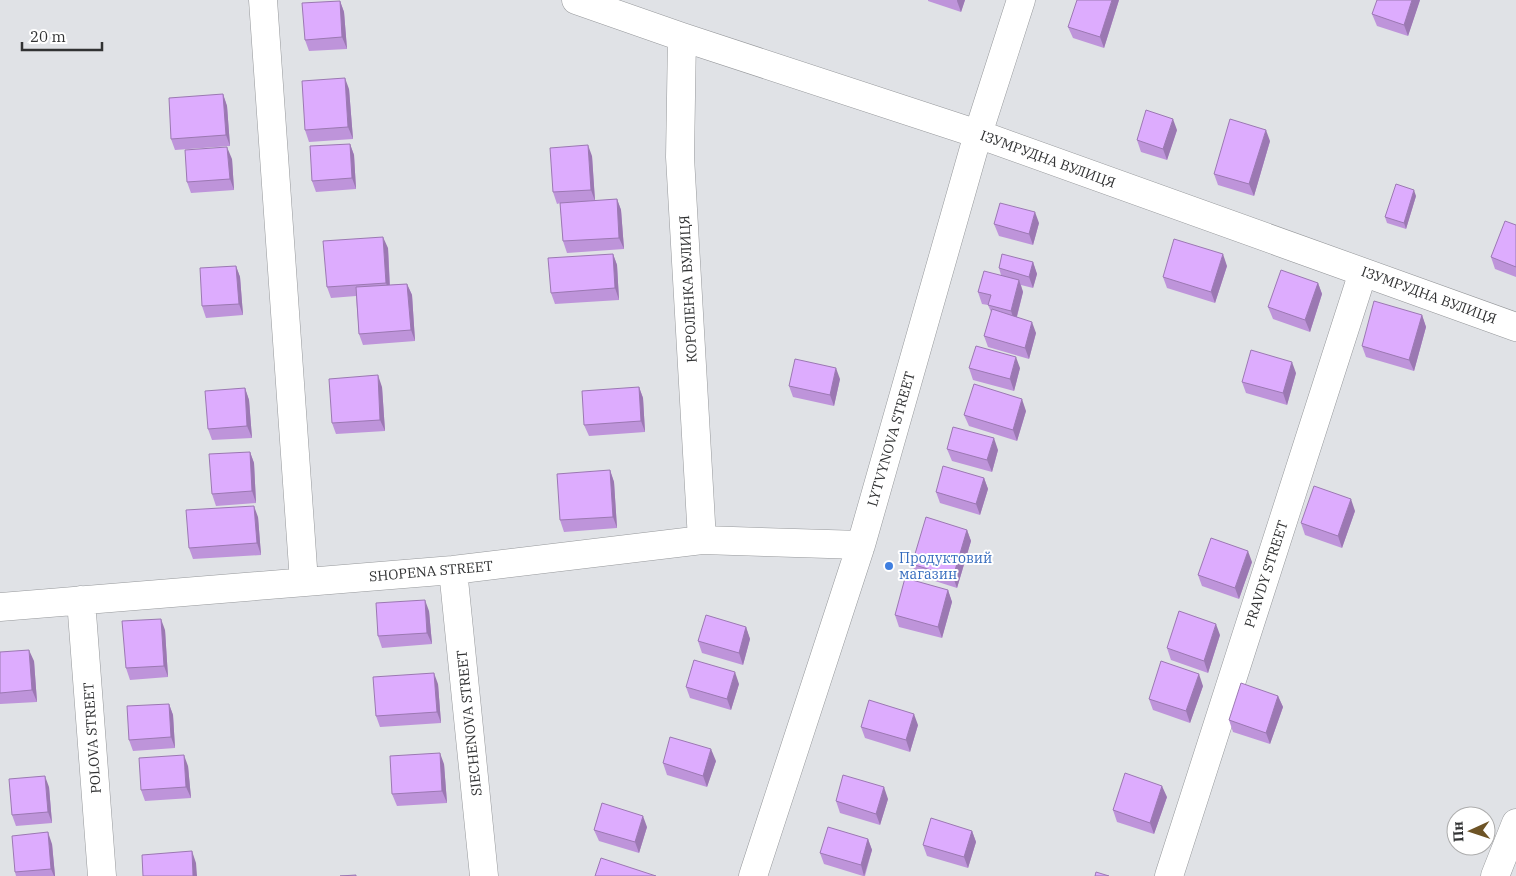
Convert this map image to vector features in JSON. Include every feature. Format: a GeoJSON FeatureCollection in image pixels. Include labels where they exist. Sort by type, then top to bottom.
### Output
{"type":"FeatureCollection","features":[{"type":"Feature","properties":{"kind":"street"},"geometry":{"type":"LineString","coordinates":[[263,0],[304,582]]}},
{"type":"Feature","properties":{"kind":"street","name":"ІЗУМРУДНА ВУЛИЦЯ"},"geometry":{"type":"LineString","coordinates":[[576,0],[682,37],[978,134],[1516,327]]}},
{"type":"Feature","properties":{"kind":"street","name":"LYTVYNOVA STREET"},"geometry":{"type":"LineString","coordinates":[[753,876],[861,545],[978,134],[1021,0]]}},
{"type":"Feature","properties":{"kind":"street","name":"КОРОЛЕНКА ВУЛИЦЯ"},"geometry":{"type":"LineString","coordinates":[[682,37],[680,157],[702,540]]}},
{"type":"Feature","properties":{"kind":"street","name":"PRAVDY STREET"},"geometry":{"type":"LineString","coordinates":[[1169,876],[1363,272]]}},
{"type":"Feature","properties":{"kind":"street","name":"SHOPENA STREET"},"geometry":{"type":"LineString","coordinates":[[0,607],[453,570],[702,540],[861,545]]}},
{"type":"Feature","properties":{"kind":"street","name":"SIECHENOVA STREET"},"geometry":{"type":"LineString","coordinates":[[453,570],[484,876]]}},
{"type":"Feature","properties":{"kind":"street","name":"POLOVA STREET"},"geometry":{"type":"LineString","coordinates":[[81,600],[102,876]]}},
{"type":"Feature","properties":{"kind":"street"},"geometry":{"type":"LineString","coordinates":[[1495,876],[1516,822]]}},
{"type":"Feature","properties":{"kind":"building"},"geometry":{"type":"Polygon","coordinates":[[[1077,0],[1112,0],[1100,37],[1068,27],[1077,0]]]}},
{"type":"Feature","properties":{"kind":"building"},"geometry":{"type":"Polygon","coordinates":[[[1377,0],[1412,0],[1404,25],[1372,14],[1377,0]]]}},
{"type":"Feature","properties":{"kind":"building"},"geometry":{"type":"Polygon","coordinates":[[[340,1],[342,37],[305,40],[302,3],[340,1]]]}},
{"type":"Feature","properties":{"kind":"building"},"geometry":{"type":"Polygon","coordinates":[[[345,78],[348,127],[305,130],[302,81],[345,78]]]}},
{"type":"Feature","properties":{"kind":"building"},"geometry":{"type":"Polygon","coordinates":[[[223,94],[226,135],[171,139],[169,98],[223,94]]]}},
{"type":"Feature","properties":{"kind":"building"},"geometry":{"type":"Polygon","coordinates":[[[1146,110],[1173,119],[1163,149],[1137,140],[1146,110]]]}},
{"type":"Feature","properties":{"kind":"building"},"geometry":{"type":"Polygon","coordinates":[[[1230,119],[1266,130],[1249,184],[1214,174],[1230,119]]]}},
{"type":"Feature","properties":{"kind":"building"},"geometry":{"type":"Polygon","coordinates":[[[350,144],[352,178],[312,181],[310,146],[350,144]]]}},
{"type":"Feature","properties":{"kind":"building"},"geometry":{"type":"Polygon","coordinates":[[[588,145],[591,190],[553,192],[550,148],[588,145]]]}},
{"type":"Feature","properties":{"kind":"building"},"geometry":{"type":"Polygon","coordinates":[[[227,147],[230,179],[187,182],[185,150],[227,147]]]}},
{"type":"Feature","properties":{"kind":"building"},"geometry":{"type":"Polygon","coordinates":[[[1396,184],[1414,190],[1404,223],[1385,217],[1396,184]]]}},
{"type":"Feature","properties":{"kind":"building"},"geometry":{"type":"Polygon","coordinates":[[[617,199],[619,238],[563,241],[560,203],[617,199]]]}},
{"type":"Feature","properties":{"kind":"building"},"geometry":{"type":"Polygon","coordinates":[[[1000,203],[1035,212],[1029,234],[994,224],[1000,203]]]}},
{"type":"Feature","properties":{"kind":"building"},"geometry":{"type":"Polygon","coordinates":[[[1505,221],[1516,225],[1516,267],[1491,257],[1505,221]]]}},
{"type":"Feature","properties":{"kind":"building"},"geometry":{"type":"Polygon","coordinates":[[[383,237],[386,283],[327,287],[323,241],[383,237]]]}},
{"type":"Feature","properties":{"kind":"building"},"geometry":{"type":"Polygon","coordinates":[[[1174,239],[1223,254],[1211,292],[1163,277],[1174,239]]]}},
{"type":"Feature","properties":{"kind":"building"},"geometry":{"type":"Polygon","coordinates":[[[613,254],[615,288],[551,293],[548,258],[613,254]]]}},
{"type":"Feature","properties":{"kind":"building"},"geometry":{"type":"Polygon","coordinates":[[[1002,254],[1033,262],[1029,277],[999,268],[1002,254]]]}},
{"type":"Feature","properties":{"kind":"building"},"geometry":{"type":"Polygon","coordinates":[[[236,266],[239,304],[202,306],[200,268],[236,266]]]}},
{"type":"Feature","properties":{"kind":"building"},"geometry":{"type":"Polygon","coordinates":[[[1281,270],[1318,283],[1305,320],[1268,307],[1281,270]]]}},
{"type":"Feature","properties":{"kind":"building"},"geometry":{"type":"Polygon","coordinates":[[[984,271],[1019,280],[1011,311],[988,305],[991,295],[978,292],[984,271]]]}},
{"type":"Feature","properties":{"kind":"building"},"geometry":{"type":"Polygon","coordinates":[[[407,284],[411,330],[359,334],[356,287],[407,284]]]}},
{"type":"Feature","properties":{"kind":"building"},"geometry":{"type":"Polygon","coordinates":[[[1374,301],[1422,315],[1409,360],[1362,346],[1374,301]]]}},
{"type":"Feature","properties":{"kind":"building"},"geometry":{"type":"Polygon","coordinates":[[[992,309],[1032,322],[1025,348],[984,336],[992,309]]]}},
{"type":"Feature","properties":{"kind":"building"},"geometry":{"type":"Polygon","coordinates":[[[976,346],[1016,357],[1010,379],[969,368],[976,346]]]}},
{"type":"Feature","properties":{"kind":"building"},"geometry":{"type":"Polygon","coordinates":[[[1251,350],[1292,362],[1283,393],[1242,382],[1251,350]]]}},
{"type":"Feature","properties":{"kind":"building"},"geometry":{"type":"Polygon","coordinates":[[[795,359],[836,368],[830,395],[789,386],[795,359]]]}},
{"type":"Feature","properties":{"kind":"building"},"geometry":{"type":"Polygon","coordinates":[[[378,375],[380,420],[332,423],[329,379],[378,375]]]}},
{"type":"Feature","properties":{"kind":"building"},"geometry":{"type":"Polygon","coordinates":[[[974,384],[1022,399],[1013,430],[964,415],[974,384]]]}},
{"type":"Feature","properties":{"kind":"building"},"geometry":{"type":"Polygon","coordinates":[[[639,387],[641,421],[584,425],[582,391],[639,387]]]}},
{"type":"Feature","properties":{"kind":"building"},"geometry":{"type":"Polygon","coordinates":[[[245,388],[247,426],[208,429],[205,391],[245,388]]]}},
{"type":"Feature","properties":{"kind":"building"},"geometry":{"type":"Polygon","coordinates":[[[953,427],[994,438],[987,460],[947,449],[953,427]]]}},
{"type":"Feature","properties":{"kind":"building"},"geometry":{"type":"Polygon","coordinates":[[[250,452],[252,491],[212,494],[209,454],[250,452]]]}},
{"type":"Feature","properties":{"kind":"building"},"geometry":{"type":"Polygon","coordinates":[[[943,466],[984,478],[976,504],[936,492],[943,466]]]}},
{"type":"Feature","properties":{"kind":"building"},"geometry":{"type":"Polygon","coordinates":[[[610,470],[613,517],[560,520],[557,474],[610,470]]]}},
{"type":"Feature","properties":{"kind":"building"},"geometry":{"type":"Polygon","coordinates":[[[1314,486],[1351,499],[1338,536],[1301,523],[1314,486]]]}},
{"type":"Feature","properties":{"kind":"building"},"geometry":{"type":"Polygon","coordinates":[[[254,506],[257,543],[189,548],[186,510],[254,506]]]}},
{"type":"Feature","properties":{"kind":"building"},"geometry":{"type":"Polygon","coordinates":[[[926,517],[967,530],[953,577],[912,564],[926,517]]]}},
{"type":"Feature","properties":{"kind":"building"},"geometry":{"type":"Polygon","coordinates":[[[1211,538],[1248,551],[1235,588],[1198,575],[1211,538]]]}},
{"type":"Feature","properties":{"kind":"building"},"geometry":{"type":"Polygon","coordinates":[[[905,578],[948,590],[938,627],[895,615],[905,578]]]}},
{"type":"Feature","properties":{"kind":"building"},"geometry":{"type":"Polygon","coordinates":[[[425,600],[427,633],[378,636],[376,603],[425,600]]]}},
{"type":"Feature","properties":{"kind":"building"},"geometry":{"type":"Polygon","coordinates":[[[1179,611],[1216,624],[1204,661],[1167,648],[1179,611]]]}},
{"type":"Feature","properties":{"kind":"building"},"geometry":{"type":"Polygon","coordinates":[[[706,615],[746,627],[739,653],[698,641],[706,615]]]}},
{"type":"Feature","properties":{"kind":"building"},"geometry":{"type":"Polygon","coordinates":[[[161,619],[164,666],[126,668],[122,621],[161,619]]]}},
{"type":"Feature","properties":{"kind":"building"},"geometry":{"type":"Polygon","coordinates":[[[29,650],[32,690],[0,693],[0,652],[29,650]]]}},
{"type":"Feature","properties":{"kind":"building"},"geometry":{"type":"Polygon","coordinates":[[[694,660],[735,672],[727,699],[686,687],[694,660]]]}},
{"type":"Feature","properties":{"kind":"building"},"geometry":{"type":"Polygon","coordinates":[[[1161,661],[1199,674],[1186,711],[1149,699],[1161,661]]]}},
{"type":"Feature","properties":{"kind":"building"},"geometry":{"type":"Polygon","coordinates":[[[434,673],[437,712],[376,716],[373,677],[434,673]]]}},
{"type":"Feature","properties":{"kind":"building"},"geometry":{"type":"Polygon","coordinates":[[[1241,683],[1278,696],[1266,733],[1229,720],[1241,683]]]}},
{"type":"Feature","properties":{"kind":"building"},"geometry":{"type":"Polygon","coordinates":[[[869,700],[914,714],[906,740],[861,727],[869,700]]]}},
{"type":"Feature","properties":{"kind":"building"},"geometry":{"type":"Polygon","coordinates":[[[169,704],[171,737],[129,740],[127,706],[169,704]]]}},
{"type":"Feature","properties":{"kind":"building"},"geometry":{"type":"Polygon","coordinates":[[[670,737],[711,749],[703,776],[663,763],[670,737]]]}},
{"type":"Feature","properties":{"kind":"building"},"geometry":{"type":"Polygon","coordinates":[[[440,753],[442,791],[392,794],[390,756],[440,753]]]}},
{"type":"Feature","properties":{"kind":"building"},"geometry":{"type":"Polygon","coordinates":[[[184,755],[186,787],[141,790],[139,758],[184,755]]]}},
{"type":"Feature","properties":{"kind":"building"},"geometry":{"type":"Polygon","coordinates":[[[1125,773],[1162,786],[1150,823],[1113,810],[1125,773]]]}},
{"type":"Feature","properties":{"kind":"building"},"geometry":{"type":"Polygon","coordinates":[[[843,775],[884,787],[876,814],[836,801],[843,775]]]}},
{"type":"Feature","properties":{"kind":"building"},"geometry":{"type":"Polygon","coordinates":[[[45,776],[48,812],[12,815],[9,779],[45,776]]]}},
{"type":"Feature","properties":{"kind":"building"},"geometry":{"type":"Polygon","coordinates":[[[602,803],[643,816],[635,842],[594,830],[602,803]]]}},
{"type":"Feature","properties":{"kind":"building"},"geometry":{"type":"Polygon","coordinates":[[[931,818],[972,831],[964,857],[923,845],[931,818]]]}},
{"type":"Feature","properties":{"kind":"building"},"geometry":{"type":"Polygon","coordinates":[[[828,827],[868,839],[861,865],[820,853],[828,827]]]}},
{"type":"Feature","properties":{"kind":"building"},"geometry":{"type":"Polygon","coordinates":[[[48,832],[51,869],[15,872],[12,836],[48,832]]]}},
{"type":"Feature","properties":{"kind":"building"},"geometry":{"type":"Polygon","coordinates":[[[192,851],[193,876],[143,876],[142,855],[192,851]]]}},
{"type":"Feature","properties":{"kind":"building"},"geometry":{"type":"Polygon","coordinates":[[[601,858],[656,876],[595,876],[601,858]]]}},
{"type":"Feature","properties":{"kind":"building"},"geometry":{"type":"Polygon","coordinates":[[[1096,872],[1109,876],[1095,876],[1096,872]]]}},
{"type":"Feature","properties":{"kind":"place","name":"Продуктовий магазин"},"geometry":{"type":"Point","coordinates":[889,566]}}]}
